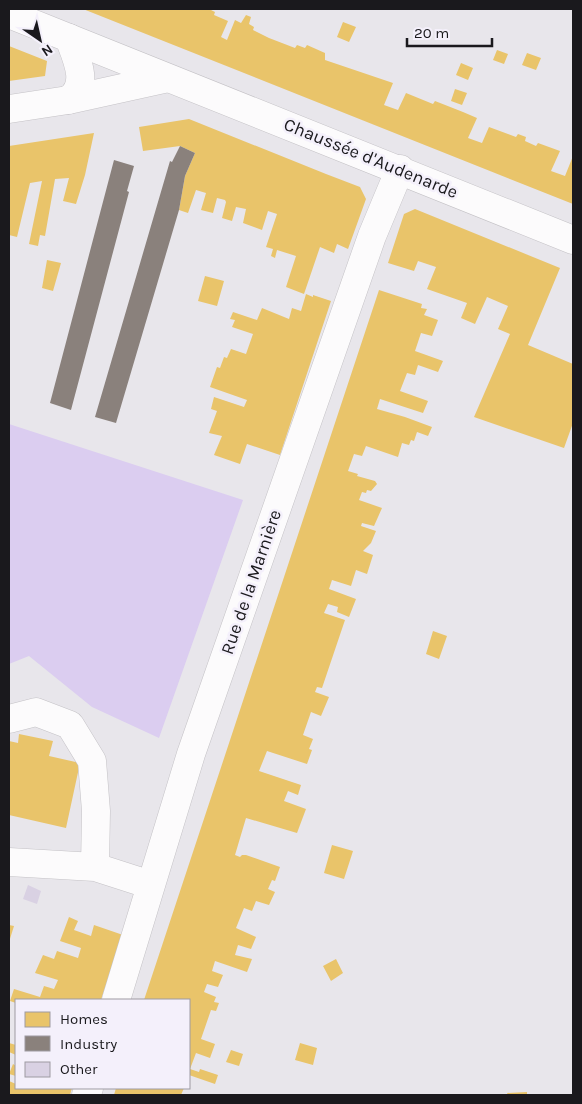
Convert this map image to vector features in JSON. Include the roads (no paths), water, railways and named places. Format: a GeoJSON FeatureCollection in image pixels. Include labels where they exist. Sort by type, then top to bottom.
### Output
{"type":"FeatureCollection","features":[{"type":"Feature","properties":{"kind":"street","name":"Chaussée d'Audenarde"},"geometry":{"type":"LineString","coordinates":[[9,14],[400,169],[573,240]]}},
{"type":"Feature","properties":{"kind":"street"},"geometry":{"type":"LineString","coordinates":[[68,100],[75,96],[80,83],[80,70],[69,38]]}},
{"type":"Feature","properties":{"kind":"street"},"geometry":{"type":"LineString","coordinates":[[9,109],[68,100],[168,78]]}},
{"type":"Feature","properties":{"kind":"street","name":"Rue de la Marnière"},"geometry":{"type":"LineString","coordinates":[[116,999],[194,744],[372,236],[400,169]]}},
{"type":"Feature","properties":{"kind":"street"},"geometry":{"type":"LineString","coordinates":[[9,718],[36,712],[70,725],[92,761],[96,811],[95,867]]}},
{"type":"Feature","properties":{"kind":"street"},"geometry":{"type":"LineString","coordinates":[[9,862],[95,867],[151,885]]}}]}
